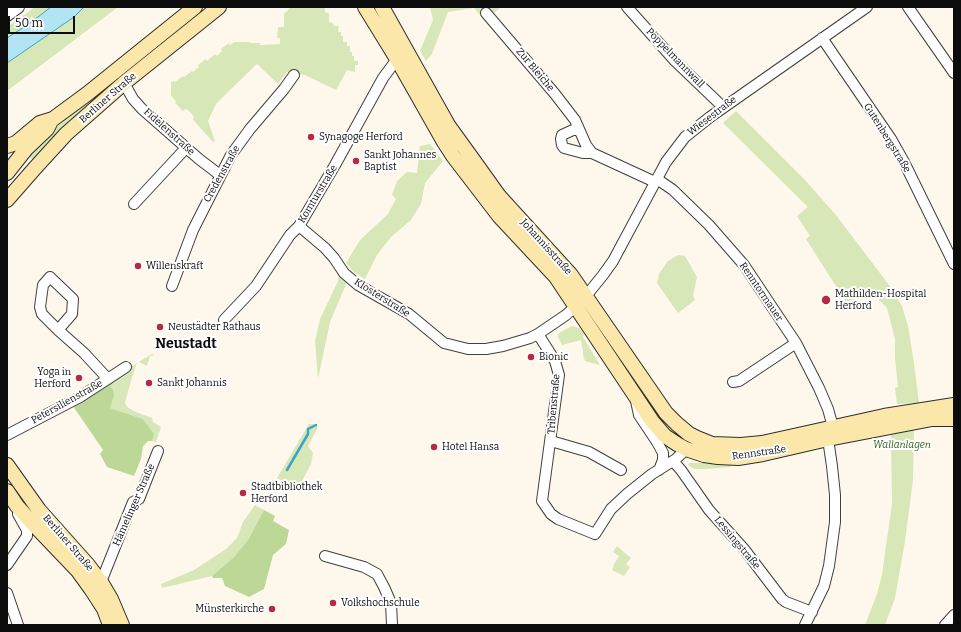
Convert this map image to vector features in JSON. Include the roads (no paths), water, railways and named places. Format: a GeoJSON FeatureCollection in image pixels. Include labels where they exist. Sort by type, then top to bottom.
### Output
{"type":"FeatureCollection","features":[{"type":"Feature","properties":{"kind":"main road","name":"Berliner Straße"},"geometry":{"type":"LineString","coordinates":[[7,146],[16,143],[40,123],[53,119],[87,94],[195,7]]}},
{"type":"Feature","properties":{"kind":"main road","name":"Berliner Straße"},"geometry":{"type":"LineString","coordinates":[[7,200],[66,134],[124,83],[219,7]]}},
{"type":"Feature","properties":{"kind":"main road"},"geometry":{"type":"LineString","coordinates":[[365,7],[401,54]]}},
{"type":"Feature","properties":{"kind":"main road"},"geometry":{"type":"LineString","coordinates":[[383,7],[401,54]]}},
{"type":"Feature","properties":{"kind":"main road"},"geometry":{"type":"LineString","coordinates":[[124,83],[123,78],[125,72],[140,59],[142,49]]}},
{"type":"Feature","properties":{"kind":"main road","name":"Johannisstraße"},"geometry":{"type":"LineString","coordinates":[[401,54],[448,125],[499,196],[571,276],[666,413],[677,424],[697,438]]}},
{"type":"Feature","properties":{"kind":"main road","name":"Johannisstraße"},"geometry":{"type":"LineString","coordinates":[[401,54],[444,142],[453,156],[499,216],[556,277],[652,421],[665,436],[686,449]]}},
{"type":"Feature","properties":{"kind":"main road","name":"Berliner Straße"},"geometry":{"type":"LineString","coordinates":[[8,168],[47,130],[53,119]]}},
{"type":"Feature","properties":{"kind":"main road"},"geometry":{"type":"LineString","coordinates":[[8,168],[21,173],[22,182]]}},
{"type":"Feature","properties":{"kind":"main road","name":"Rennstraße"},"geometry":{"type":"LineString","coordinates":[[686,449],[711,456],[738,458],[763,454],[907,412],[954,405]]}},
{"type":"Feature","properties":{"kind":"main road"},"geometry":{"type":"LineString","coordinates":[[932,419],[954,410]]}},
{"type":"Feature","properties":{"kind":"main road"},"geometry":{"type":"LineString","coordinates":[[932,419],[954,419]]}},
{"type":"Feature","properties":{"kind":"main road","name":"Rennstraße"},"geometry":{"type":"LineString","coordinates":[[697,438],[712,444],[741,446],[932,419]]}},
{"type":"Feature","properties":{"kind":"main road"},"geometry":{"type":"LineString","coordinates":[[686,449],[697,438]]}},
{"type":"Feature","properties":{"kind":"main road","name":"Berliner Straße"},"geometry":{"type":"LineString","coordinates":[[7,465],[39,510],[88,565],[101,582],[111,599],[122,625]]}},
{"type":"Feature","properties":{"kind":"main road","name":"Berliner Straße"},"geometry":{"type":"LineString","coordinates":[[7,491],[17,506],[34,526],[78,571],[104,610],[110,625]]}},
{"type":"Feature","properties":{"kind":"street"},"geometry":{"type":"LineString","coordinates":[[7,15],[18,7]]}},
{"type":"Feature","properties":{"kind":"street","name":"Pöppelmannwall"},"geometry":{"type":"LineString","coordinates":[[627,7],[675,61],[724,107]]}},
{"type":"Feature","properties":{"kind":"street","name":"Wiesestraße"},"geometry":{"type":"LineString","coordinates":[[575,306],[586,296],[613,261],[666,162],[685,137],[724,107],[867,7]]}},
{"type":"Feature","properties":{"kind":"street"},"geometry":{"type":"LineString","coordinates":[[908,7],[954,73]]}},
{"type":"Feature","properties":{"kind":"street","name":"Zur Bleiche"},"geometry":{"type":"LineString","coordinates":[[486,13],[555,94],[574,120],[592,153]]}},
{"type":"Feature","properties":{"kind":"street","name":"Gutenbergstraße"},"geometry":{"type":"LineString","coordinates":[[822,38],[904,162],[954,264]]}},
{"type":"Feature","properties":{"kind":"street","name":"Komturstraße"},"geometry":{"type":"LineString","coordinates":[[224,320],[256,286],[290,235],[299,226],[383,78],[401,54]]}},
{"type":"Feature","properties":{"kind":"street","name":"Credenstraße"},"geometry":{"type":"LineString","coordinates":[[172,286],[193,230],[231,155],[294,75]]}},
{"type":"Feature","properties":{"kind":"street","name":"Fidelenstraße"},"geometry":{"type":"LineString","coordinates":[[124,83],[133,99],[186,148],[220,175]]}},
{"type":"Feature","properties":{"kind":"street"},"geometry":{"type":"LineString","coordinates":[[579,130],[573,130],[562,135],[562,145],[567,150],[592,153],[656,181]]}},
{"type":"Feature","properties":{"kind":"street"},"geometry":{"type":"LineString","coordinates":[[134,204],[186,148]]}},
{"type":"Feature","properties":{"kind":"street","name":"Renntormauer"},"geometry":{"type":"LineString","coordinates":[[656,181],[673,190],[709,225],[744,265],[796,342],[828,409],[835,495],[835,522],[829,566],[824,586],[805,625]]}},
{"type":"Feature","properties":{"kind":"street","name":"Klosterstraße"},"geometry":{"type":"LineString","coordinates":[[299,226],[325,248],[344,273],[358,285],[409,314],[444,343],[454,347],[486,349],[517,342],[538,334]]}},
{"type":"Feature","properties":{"kind":"street"},"geometry":{"type":"LineString","coordinates":[[58,330],[72,314],[73,299],[50,277],[43,285],[40,308],[42,314],[58,330],[84,353],[108,379]]}},
{"type":"Feature","properties":{"kind":"street"},"geometry":{"type":"LineString","coordinates":[[538,334],[566,315],[575,306]]}},
{"type":"Feature","properties":{"kind":"street","name":"Tribenstraße"},"geometry":{"type":"LineString","coordinates":[[538,334],[555,362],[558,375],[551,441],[542,501],[551,514],[558,519],[595,534],[611,509],[627,494],[659,470]]}},
{"type":"Feature","properties":{"kind":"street"},"geometry":{"type":"LineString","coordinates":[[733,382],[739,381],[796,342]]}},
{"type":"Feature","properties":{"kind":"street","name":"Petersilienstraße"},"geometry":{"type":"LineString","coordinates":[[7,434],[80,397],[126,367]]}},
{"type":"Feature","properties":{"kind":"street","name":"Johannisstraße"},"geometry":{"type":"LineString","coordinates":[[635,397],[639,415],[662,454],[659,470]]}},
{"type":"Feature","properties":{"kind":"street"},"geometry":{"type":"LineString","coordinates":[[551,441],[589,452],[621,470]]}},
{"type":"Feature","properties":{"kind":"street"},"geometry":{"type":"LineString","coordinates":[[659,470],[686,449]]}},
{"type":"Feature","properties":{"kind":"street","name":"Hämelinger Straße"},"geometry":{"type":"LineString","coordinates":[[101,582],[133,502],[139,499],[158,451]]}},
{"type":"Feature","properties":{"kind":"street","name":"Lessingstraße"},"geometry":{"type":"LineString","coordinates":[[672,461],[681,470],[709,510],[744,549],[782,599],[812,612]]}},
{"type":"Feature","properties":{"kind":"street"},"geometry":{"type":"LineString","coordinates":[[7,565],[27,536],[27,530],[24,523],[18,516],[17,506]]}},
{"type":"Feature","properties":{"kind":"street"},"geometry":{"type":"LineString","coordinates":[[325,556],[364,567],[376,574],[391,603],[392,625]]}},
{"type":"Feature","properties":{"kind":"street"},"geometry":{"type":"LineString","coordinates":[[7,592],[18,625]]}},
{"type":"Feature","properties":{"kind":"street"},"geometry":{"type":"LineString","coordinates":[[945,625],[954,615]]}},
{"type":"Feature","properties":{"kind":"water"},"geometry":{"type":"Polygon","coordinates":[[[51,7],[84,7],[74,17],[7,63],[7,38],[51,7]]]}},
{"type":"Feature","properties":{"kind":"waterway"},"geometry":{"type":"LineString","coordinates":[[287,470],[308,434],[308,429],[316,425]]}},
{"type":"Feature","properties":{"kind":"place","name":"Synagoge Herford"},"geometry":{"type":"Point","coordinates":[311,137]}},
{"type":"Feature","properties":{"kind":"place","name":"Sankt Johannes Baptist"},"geometry":{"type":"Point","coordinates":[356,161]}},
{"type":"Feature","properties":{"kind":"place","name":"Willenskraft"},"geometry":{"type":"Point","coordinates":[138,266]}},
{"type":"Feature","properties":{"kind":"place","name":"Mathilden-Hospital Herford"},"geometry":{"type":"Point","coordinates":[826,300]}},
{"type":"Feature","properties":{"kind":"place","name":"Neustädter Rathaus"},"geometry":{"type":"Point","coordinates":[160,327]}},
{"type":"Feature","properties":{"kind":"place","name":"Bionic"},"geometry":{"type":"Point","coordinates":[531,357]}},
{"type":"Feature","properties":{"kind":"place","name":"Yoga in Herford"},"geometry":{"type":"Point","coordinates":[79,378]}},
{"type":"Feature","properties":{"kind":"place","name":"Sankt Johannis"},"geometry":{"type":"Point","coordinates":[149,383]}},
{"type":"Feature","properties":{"kind":"place","name":"Hotel Hansa"},"geometry":{"type":"Point","coordinates":[434,447]}},
{"type":"Feature","properties":{"kind":"place","name":"Stadtbibliothek Herford"},"geometry":{"type":"Point","coordinates":[243,493]}},
{"type":"Feature","properties":{"kind":"place","name":"Volkshochschule"},"geometry":{"type":"Point","coordinates":[333,603]}},
{"type":"Feature","properties":{"kind":"place","name":"Münsterkirche"},"geometry":{"type":"Point","coordinates":[272,609]}},
{"type":"Feature","properties":{"kind":"district","name":"Neustadt"},"geometry":{"type":"Point","coordinates":[186,344]}},
{"type":"Feature","properties":{"kind":"park label","name":"Wallanlagen"},"geometry":{"type":"Point","coordinates":[902,445]}}]}
